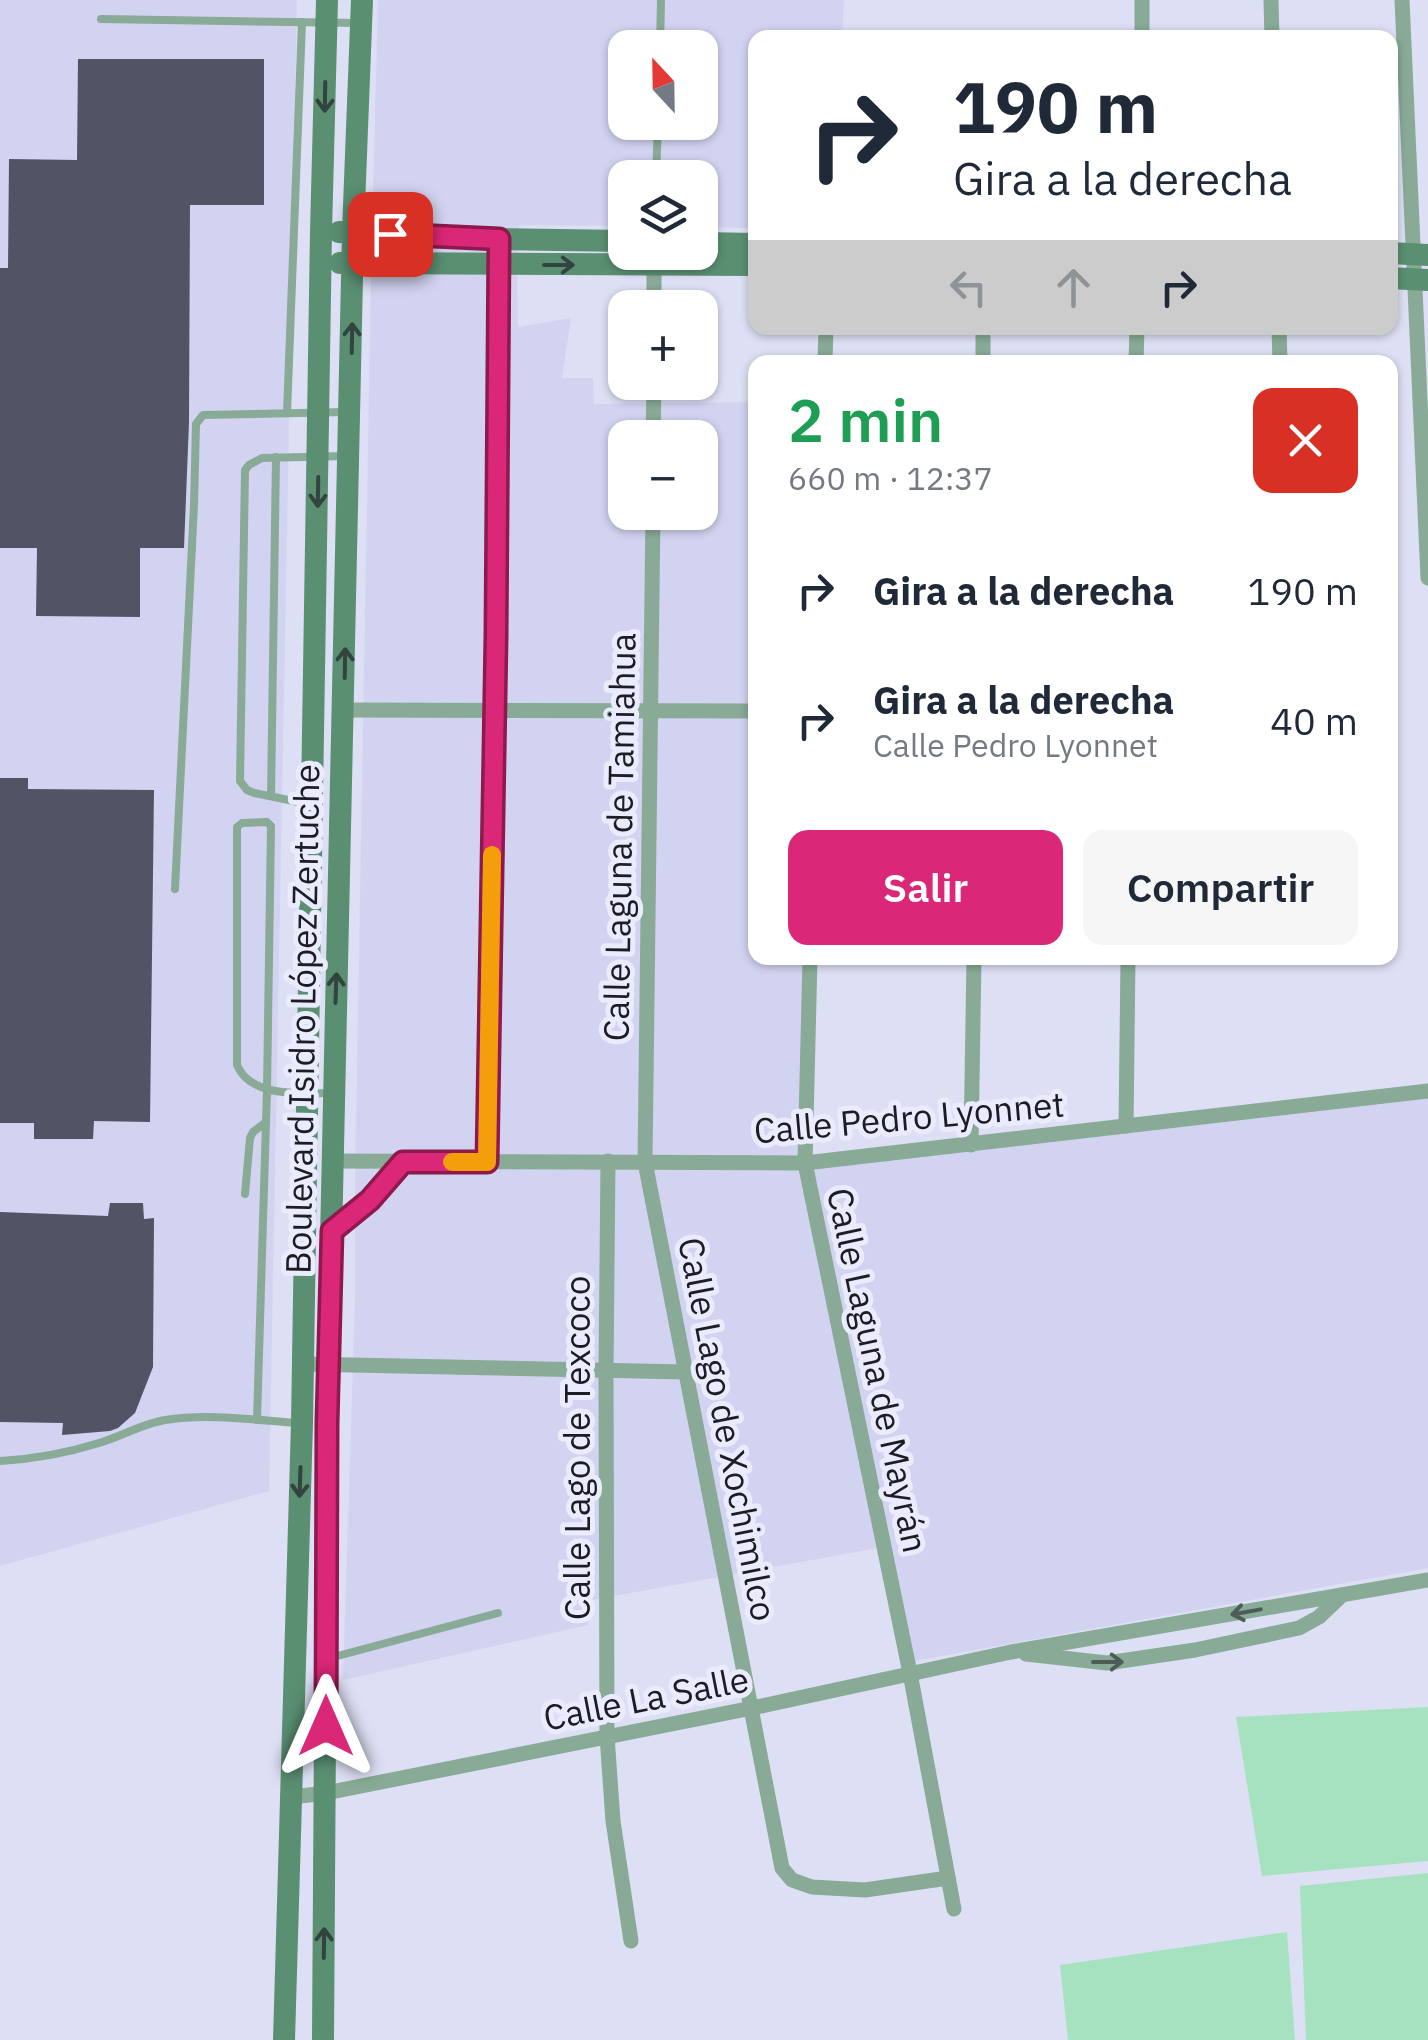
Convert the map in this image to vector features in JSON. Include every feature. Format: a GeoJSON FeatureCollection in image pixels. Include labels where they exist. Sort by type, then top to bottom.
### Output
{"type":"FeatureCollection","features":[{"type":"Feature","properties":{"kind":"main road","name":"Boulevard Isidro López Zertuche"},"geometry":{"type":"LineString","coordinates":[[284,2040],[302,1423],[327,11]]}},
{"type":"Feature","properties":{"kind":"main road","name":"Boulevard Isidro López Zertuche"},"geometry":{"type":"LineString","coordinates":[[322,2040],[332,1161],[361,12]]}},
{"type":"Feature","properties":{"kind":"main road"},"geometry":{"type":"LineString","coordinates":[[321,232],[608,241]]}},
{"type":"Feature","properties":{"kind":"main road"},"geometry":{"type":"LineString","coordinates":[[718,243],[748,244]]}},
{"type":"Feature","properties":{"kind":"main road"},"geometry":{"type":"LineString","coordinates":[[321,263],[500,265],[608,261]]}},
{"type":"Feature","properties":{"kind":"main road"},"geometry":{"type":"LineString","coordinates":[[718,263],[748,266]]}},
{"type":"Feature","properties":{"kind":"main road"},"geometry":{"type":"LineString","coordinates":[[309,1032],[335,1032]]}},
{"type":"Feature","properties":{"kind":"street"},"geometry":{"type":"LineString","coordinates":[[1142,0],[1142,30]]}},
{"type":"Feature","properties":{"kind":"street"},"geometry":{"type":"LineString","coordinates":[[1270,0],[1272,30]]}},
{"type":"Feature","properties":{"kind":"street"},"geometry":{"type":"LineString","coordinates":[[1402,0],[1421,254],[1428,578]]}},
{"type":"Feature","properties":{"kind":"street"},"geometry":{"type":"LineString","coordinates":[[487,1162],[499,239]]}},
{"type":"Feature","properties":{"kind":"street","name":"Calle Laguna de Tamiahua"},"geometry":{"type":"LineString","coordinates":[[645,1162],[652,530]]}},
{"type":"Feature","properties":{"kind":"street"},"geometry":{"type":"LineString","coordinates":[[344,710],[748,712]]}},
{"type":"Feature","properties":{"kind":"street","name":"Calle Laguna de Mayrán"},"geometry":{"type":"LineString","coordinates":[[810,965],[804,1163],[910,1674],[954,1909]]}},
{"type":"Feature","properties":{"kind":"street"},"geometry":{"type":"LineString","coordinates":[[971,1145],[974,965]]}},
{"type":"Feature","properties":{"kind":"street"},"geometry":{"type":"LineString","coordinates":[[1126,1126],[1128,965]]}},
{"type":"Feature","properties":{"kind":"street","name":"Calle Pedro Lyonnet"},"geometry":{"type":"LineString","coordinates":[[332,1161],[804,1163],[1428,1090]]}},
{"type":"Feature","properties":{"kind":"street","name":"Calle Lago de Texcoco"},"geometry":{"type":"LineString","coordinates":[[608,1161],[606,1736],[612,1821],[630,1940]]}},
{"type":"Feature","properties":{"kind":"street","name":"Calle Lago de Xochimilco"},"geometry":{"type":"LineString","coordinates":[[645,1162],[782,1868],[801,1885],[830,1888],[865,1890],[948,1878]]}},
{"type":"Feature","properties":{"kind":"street"},"geometry":{"type":"LineString","coordinates":[[302,1364],[686,1372]]}},
{"type":"Feature","properties":{"kind":"street","name":"Calle La Salle"},"geometry":{"type":"LineString","coordinates":[[292,1798],[752,1708],[1011,1652],[1428,1580]]}},
{"type":"Feature","properties":{"kind":"street","name":"Calle La Salle"},"geometry":{"type":"LineString","coordinates":[[1011,1652],[1107,1663],[1158,1656],[1299,1628],[1342,1596]]}},
{"type":"Feature","properties":{"kind":"lane"},"geometry":{"type":"LineString","coordinates":[[660,30],[661,0]]}},
{"type":"Feature","properties":{"kind":"lane"},"geometry":{"type":"LineString","coordinates":[[101,19],[302,22],[327,11],[361,12]]}},
{"type":"Feature","properties":{"kind":"lane"},"geometry":{"type":"LineString","coordinates":[[287,414],[302,22]]}},
{"type":"Feature","properties":{"kind":"lane"},"geometry":{"type":"LineString","coordinates":[[175,889],[196,424],[203,415],[350,412]]}},
{"type":"Feature","properties":{"kind":"lane"},"geometry":{"type":"LineString","coordinates":[[312,804],[254,793],[240,781],[246,470],[256,460],[276,456],[349,456]]}},
{"type":"Feature","properties":{"kind":"lane"},"geometry":{"type":"LineString","coordinates":[[271,796],[276,456]]}},
{"type":"Feature","properties":{"kind":"lane"},"geometry":{"type":"LineString","coordinates":[[257,1420],[267,1090],[271,826],[267,822],[242,823],[237,827],[237,1065],[245,1079],[267,1090],[334,1094]]}},
{"type":"Feature","properties":{"kind":"lane"},"geometry":{"type":"LineString","coordinates":[[245,1194],[250,1138],[266,1122]]}},
{"type":"Feature","properties":{"kind":"lane"},"geometry":{"type":"LineString","coordinates":[[332,1231],[370,1200],[403,1162]]}},
{"type":"Feature","properties":{"kind":"lane"},"geometry":{"type":"LineString","coordinates":[[0,1461],[70,1451],[170,1419],[327,1423]]}},
{"type":"Feature","properties":{"kind":"lane"},"geometry":{"type":"LineString","coordinates":[[326,1659],[498,1613]]}},
{"type":"Feature","properties":{"kind":"shaded area"},"geometry":{"type":"Polygon","coordinates":[[[0,0],[297,0],[269,1491],[0,1566],[0,0]]]}},
{"type":"Feature","properties":{"kind":"shaded area"},"geometry":{"type":"Polygon","coordinates":[[[378,0],[844,0],[842,30],[748,30],[748,228],[718,227],[718,160],[608,160],[608,226],[519,225],[517,273],[518,327],[571,318],[562,378],[593,378],[594,404],[748,402],[748,965],[809,965],[811,1161],[1428,1090],[1428,1568],[914,1661],[883,1547],[586,1601],[588,1625],[343,1680],[355,1298],[378,0]]]}},
{"type":"Feature","properties":{"kind":"green space"},"geometry":{"type":"Polygon","coordinates":[[[1428,1707],[1428,1861],[1262,1876],[1236,1717],[1428,1707]]]}},
{"type":"Feature","properties":{"kind":"green space"},"geometry":{"type":"Polygon","coordinates":[[[1428,1873],[1428,2040],[1306,2040],[1300,1886],[1428,1873]]]}},
{"type":"Feature","properties":{"kind":"green space"},"geometry":{"type":"Polygon","coordinates":[[[1287,1932],[1295,2040],[1068,2040],[1060,1965],[1287,1932]]]}},
{"type":"Feature","properties":{"kind":"building"},"geometry":{"type":"Polygon","coordinates":[[[78,59],[264,59],[264,205],[190,205],[184,548],[140,548],[140,617],[36,616],[37,548],[0,548],[0,268],[8,268],[9,159],[77,160],[78,59]]]}},
{"type":"Feature","properties":{"kind":"building"},"geometry":{"type":"Polygon","coordinates":[[[0,778],[28,778],[28,789],[154,790],[150,1122],[94,1121],[93,1139],[34,1139],[34,1123],[0,1123],[0,778]]]}},
{"type":"Feature","properties":{"kind":"building"},"geometry":{"type":"Polygon","coordinates":[[[110,1203],[143,1203],[144,1219],[154,1218],[153,1367],[135,1413],[110,1431],[62,1435],[63,1423],[0,1422],[0,1212],[108,1216],[110,1203]]]}},
{"type":"Feature","properties":{"kind":"slow traffic"},"geometry":{"type":"LineString","coordinates":[[452,1162],[487,1162],[492,855]]}},
{"type":"Feature","properties":{"kind":"route"},"geometry":{"type":"LineString","coordinates":[[326,1726],[332,1231],[370,1200],[403,1162],[487,1162],[499,239],[390,234]]}}]}
